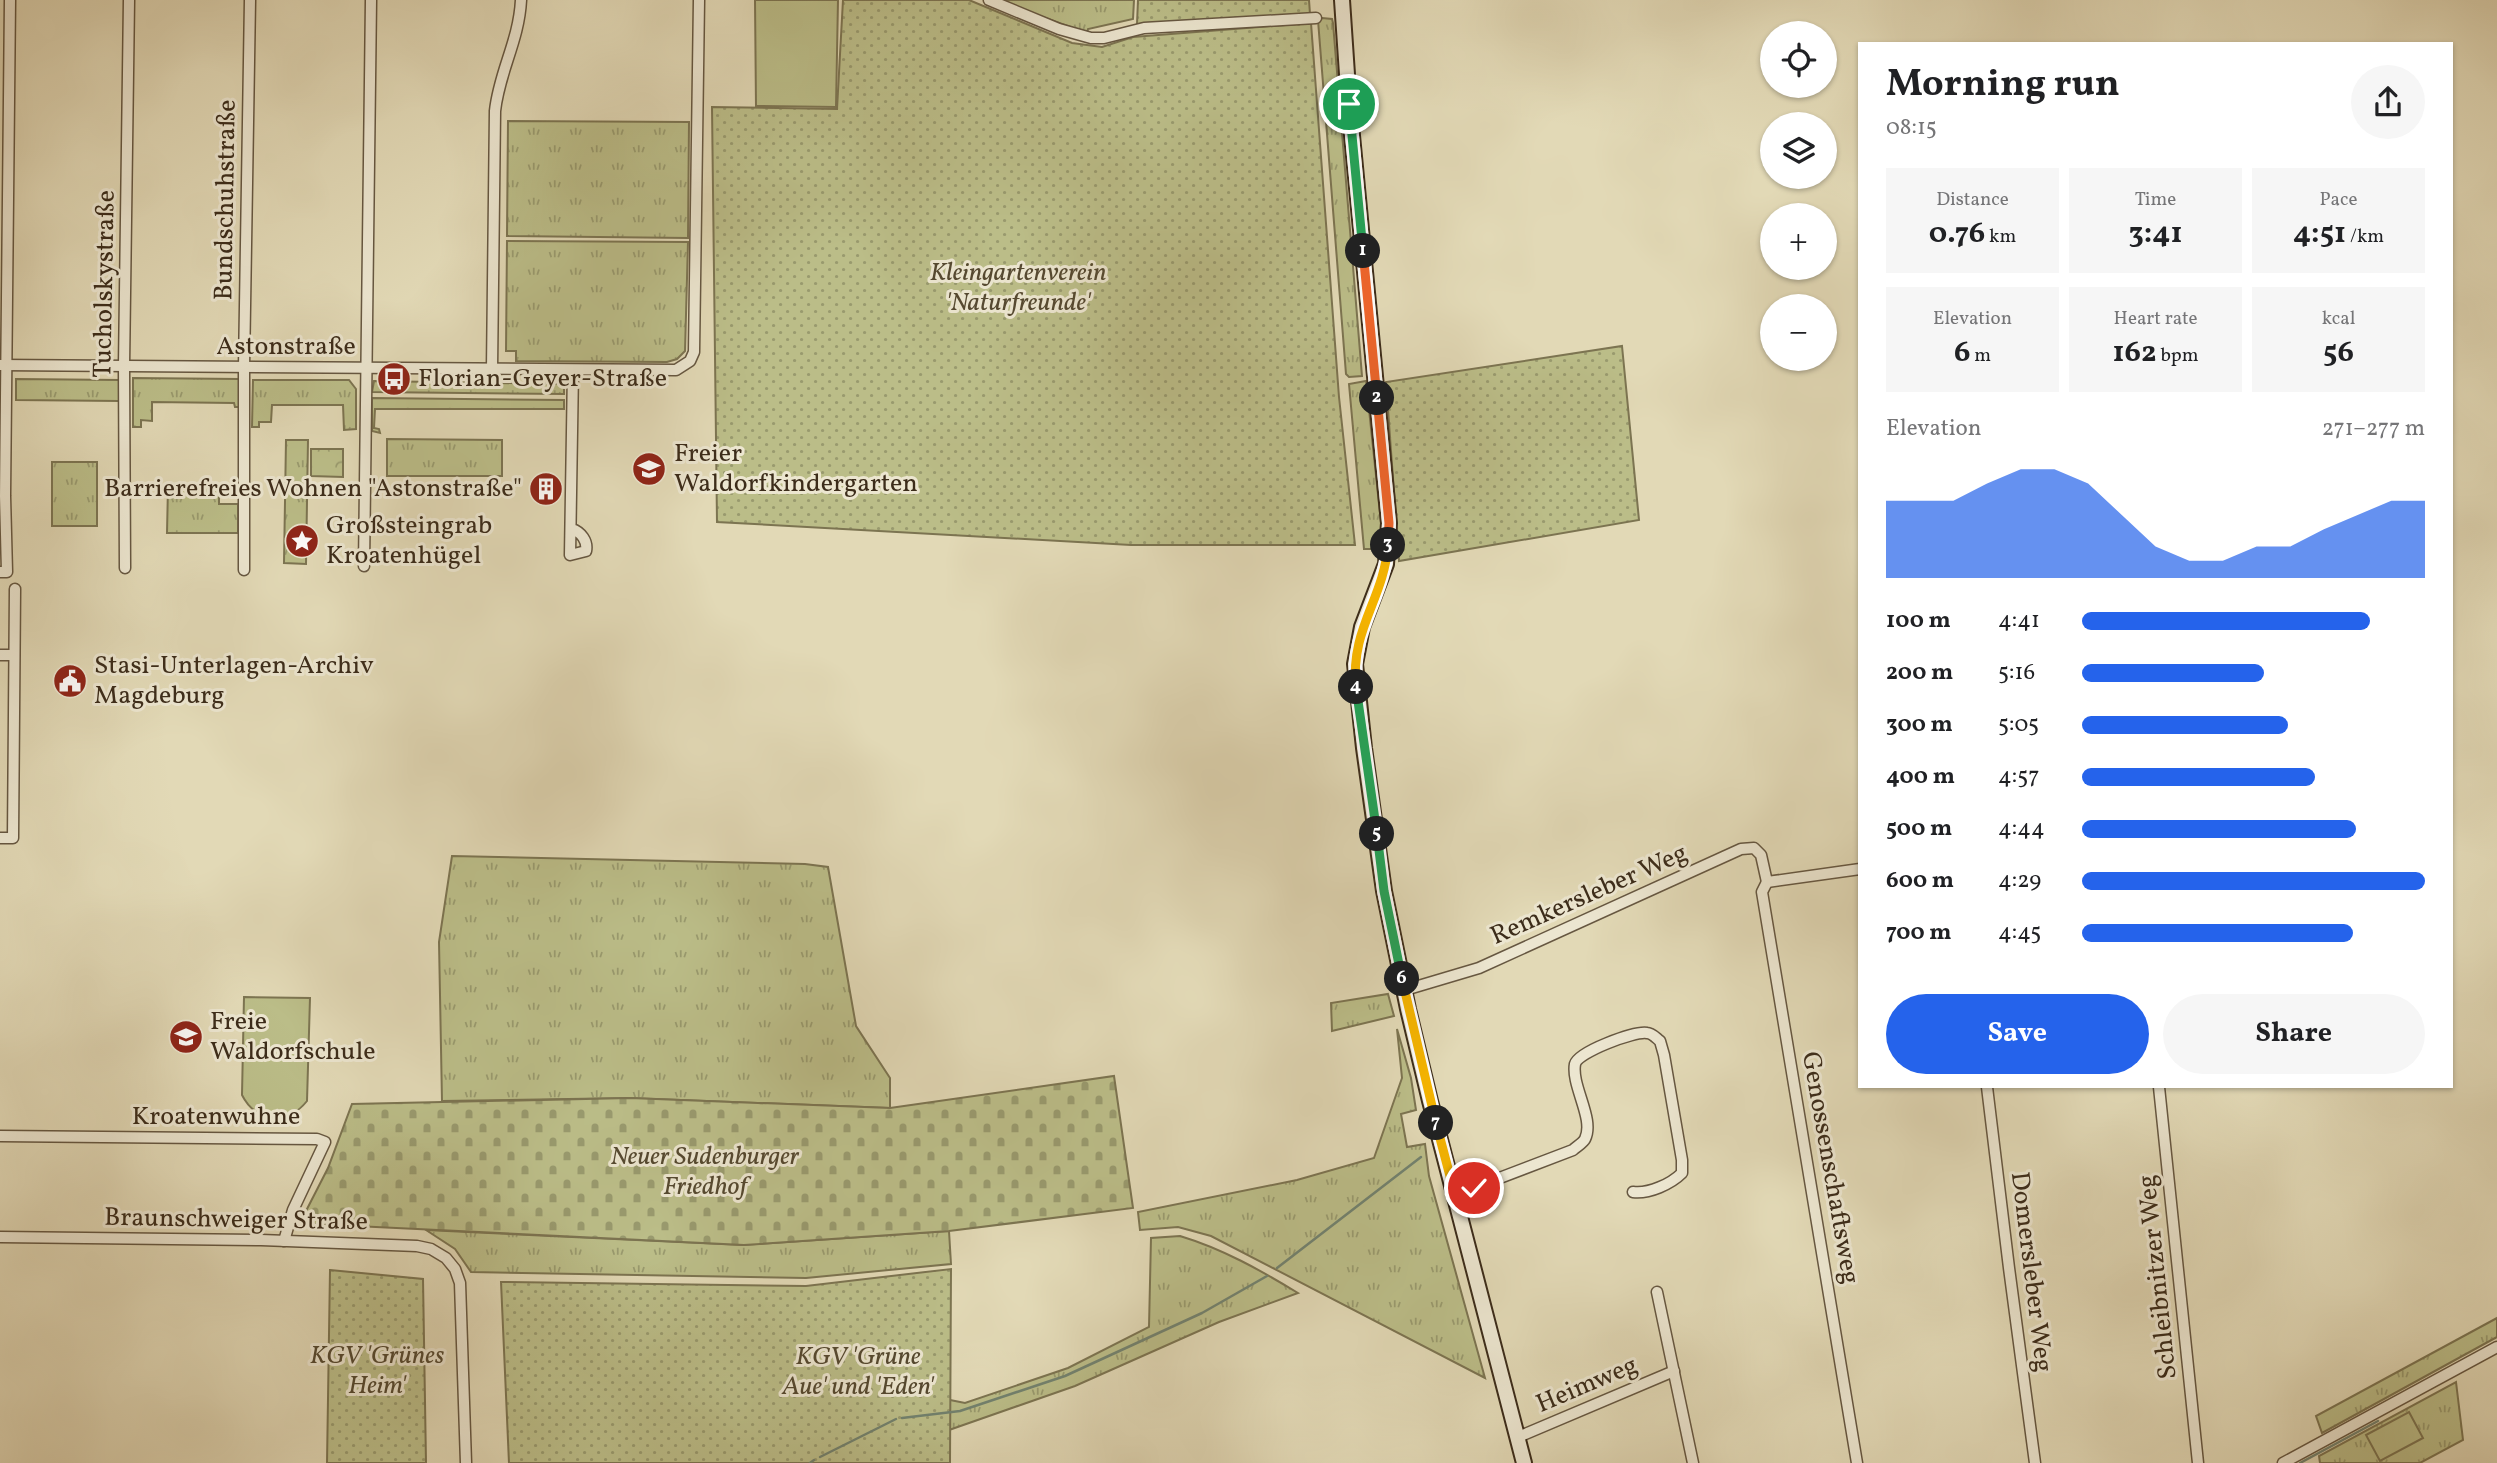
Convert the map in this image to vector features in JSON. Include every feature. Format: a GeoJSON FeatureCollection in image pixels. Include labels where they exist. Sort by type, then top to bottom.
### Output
{"type":"FeatureCollection","features":[{"type":"Feature","properties":{"kind":"main road"},"geometry":{"type":"LineString","coordinates":[[1342,0],[1348,92],[1389,523],[1386,564],[1359,638],[1355,659],[1356,682],[1384,891],[1405,990],[1430,1101],[1524,1463]]}},
{"type":"Feature","properties":{"kind":"street"},"geometry":{"type":"LineString","coordinates":[[0,572],[7,572],[3,438],[3,288],[10,0]]}},
{"type":"Feature","properties":{"kind":"street","name":"Tucholskystraße"},"geometry":{"type":"LineString","coordinates":[[125,568],[124,366],[129,0]]}},
{"type":"Feature","properties":{"kind":"street","name":"Bundschuhstraße"},"geometry":{"type":"LineString","coordinates":[[244,570],[244,367],[250,0]]}},
{"type":"Feature","properties":{"kind":"street"},"geometry":{"type":"LineString","coordinates":[[364,566],[371,0]]}},
{"type":"Feature","properties":{"kind":"street"},"geometry":{"type":"LineString","coordinates":[[492,369],[495,111],[519,24],[521,0]]}},
{"type":"Feature","properties":{"kind":"street","name":"Astonstraße"},"geometry":{"type":"LineString","coordinates":[[3,365],[676,370],[690,361],[694,352],[699,0]]}},
{"type":"Feature","properties":{"kind":"street"},"geometry":{"type":"LineString","coordinates":[[989,0],[1059,29],[1091,38],[1104,38],[1144,28],[1316,18]]}},
{"type":"Feature","properties":{"kind":"street"},"geometry":{"type":"LineString","coordinates":[[572,529],[573,370]]}},
{"type":"Feature","properties":{"kind":"street"},"geometry":{"type":"LineString","coordinates":[[0,838],[13,838],[15,589]]}},
{"type":"Feature","properties":{"kind":"street"},"geometry":{"type":"LineString","coordinates":[[0,655],[14,655]]}},
{"type":"Feature","properties":{"kind":"street","name":"Remkersleber Weg"},"geometry":{"type":"LineString","coordinates":[[1405,990],[1479,968],[1741,849],[1754,848],[1761,855],[1767,882]]}},
{"type":"Feature","properties":{"kind":"street"},"geometry":{"type":"LineString","coordinates":[[1767,882],[1858,869]]}},
{"type":"Feature","properties":{"kind":"street","name":"Genossenschaftsweg"},"geometry":{"type":"LineString","coordinates":[[1767,882],[1762,892],[1857,1463]]}},
{"type":"Feature","properties":{"kind":"street"},"geometry":{"type":"LineString","coordinates":[[1455,1195],[1573,1150],[1585,1138],[1587,1124],[1575,1072],[1576,1061],[1583,1054],[1634,1034],[1647,1033],[1660,1041],[1664,1055],[1682,1172],[1674,1181],[1641,1193],[1633,1192]]}},
{"type":"Feature","properties":{"kind":"street","name":"Domersleber Weg"},"geometry":{"type":"LineString","coordinates":[[1987,1088],[2035,1463]]}},
{"type":"Feature","properties":{"kind":"street","name":"Schleibnitzer Weg"},"geometry":{"type":"LineString","coordinates":[[2159,1088],[2198,1463]]}},
{"type":"Feature","properties":{"kind":"street","name":"Kroatenwuhne"},"geometry":{"type":"LineString","coordinates":[[0,1136],[317,1139],[325,1142],[293,1210],[284,1241]]}},
{"type":"Feature","properties":{"kind":"street","name":"Braunschweiger Straße"},"geometry":{"type":"LineString","coordinates":[[0,1237],[284,1241],[427,1248],[446,1258],[458,1276],[466,1463]]}},
{"type":"Feature","properties":{"kind":"street"},"geometry":{"type":"LineString","coordinates":[[1657,1292],[1693,1463]]}},
{"type":"Feature","properties":{"kind":"street"},"geometry":{"type":"LineString","coordinates":[[2283,1463],[2497,1347]]}},
{"type":"Feature","properties":{"kind":"street","name":"Heimweg"},"geometry":{"type":"LineString","coordinates":[[1518,1437],[1674,1371]]}},
{"type":"Feature","properties":{"kind":"green space"},"geometry":{"type":"Polygon","coordinates":[[[755,0],[838,0],[836,107],[756,106],[755,0]]]}},
{"type":"Feature","properties":{"kind":"green space","name":"Kleingartenverein 'Naturfreunde'"},"geometry":{"type":"Polygon","coordinates":[[[843,0],[969,0],[1072,43],[1102,47],[1133,37],[1311,23],[1339,397],[1355,545],[1131,545],[717,522],[712,107],[837,109],[843,0]]]}},
{"type":"Feature","properties":{"kind":"green space"},"geometry":{"type":"Polygon","coordinates":[[[1002,0],[1134,0],[1133,19],[1088,29],[1087,33],[1002,0]]]}},
{"type":"Feature","properties":{"kind":"green space"},"geometry":{"type":"Polygon","coordinates":[[[1138,0],[1309,0],[1310,14],[1137,24],[1138,0]]]}},
{"type":"Feature","properties":{"kind":"green space"},"geometry":{"type":"Polygon","coordinates":[[[1332,19],[1333,23],[1362,376],[1349,377],[1346,374],[1318,20],[1332,19]]]}},
{"type":"Feature","properties":{"kind":"green space"},"geometry":{"type":"Polygon","coordinates":[[[508,121],[689,122],[688,238],[507,236],[508,121]]]}},
{"type":"Feature","properties":{"kind":"green space"},"geometry":{"type":"Polygon","coordinates":[[[507,241],[688,242],[685,351],[677,359],[667,362],[516,361],[516,351],[506,351],[507,241]]]}},
{"type":"Feature","properties":{"kind":"green space"},"geometry":{"type":"Polygon","coordinates":[[[1622,346],[1639,520],[1399,561],[1386,382],[1622,346]]]}},
{"type":"Feature","properties":{"kind":"green space"},"geometry":{"type":"Polygon","coordinates":[[[133,378],[240,379],[240,407],[235,407],[234,403],[152,402],[152,421],[141,420],[141,427],[133,427],[133,378]]]}},
{"type":"Feature","properties":{"kind":"green space"},"geometry":{"type":"Polygon","coordinates":[[[16,379],[120,380],[119,401],[16,400],[16,379]]]}},
{"type":"Feature","properties":{"kind":"green space"},"geometry":{"type":"Polygon","coordinates":[[[253,380],[349,380],[356,389],[356,429],[344,430],[343,405],[272,405],[271,422],[259,422],[259,427],[252,427],[253,380]]]}},
{"type":"Feature","properties":{"kind":"green space"},"geometry":{"type":"Polygon","coordinates":[[[374,381],[564,384],[564,394],[372,392],[374,381]]]}},
{"type":"Feature","properties":{"kind":"green space"},"geometry":{"type":"Polygon","coordinates":[[[1366,381],[1383,542],[1380,549],[1364,549],[1349,384],[1366,381]]]}},
{"type":"Feature","properties":{"kind":"green space"},"geometry":{"type":"Polygon","coordinates":[[[372,398],[564,400],[564,409],[375,409],[374,428],[379,429],[380,433],[372,431],[372,398]]]}},
{"type":"Feature","properties":{"kind":"green space"},"geometry":{"type":"Polygon","coordinates":[[[387,439],[502,440],[502,476],[387,476],[387,439]]]}},
{"type":"Feature","properties":{"kind":"green space"},"geometry":{"type":"Polygon","coordinates":[[[286,440],[308,440],[306,564],[284,563],[286,440]]]}},
{"type":"Feature","properties":{"kind":"green space"},"geometry":{"type":"Polygon","coordinates":[[[311,449],[343,449],[343,477],[311,476],[311,449]]]}},
{"type":"Feature","properties":{"kind":"green space"},"geometry":{"type":"Polygon","coordinates":[[[52,462],[97,462],[97,526],[52,526],[52,462]]]}},
{"type":"Feature","properties":{"kind":"green space"},"geometry":{"type":"Polygon","coordinates":[[[168,486],[219,487],[219,504],[238,504],[238,533],[167,533],[168,486]]]}},
{"type":"Feature","properties":{"kind":"green space"},"geometry":{"type":"Polygon","coordinates":[[[452,856],[805,864],[828,867],[856,1026],[890,1078],[890,1108],[630,1098],[442,1101],[439,942],[452,856]]]}},
{"type":"Feature","properties":{"kind":"green space"},"geometry":{"type":"Polygon","coordinates":[[[1388,994],[1394,1016],[1332,1031],[1331,1003],[1388,994]]]}},
{"type":"Feature","properties":{"kind":"green space"},"geometry":{"type":"Polygon","coordinates":[[[244,997],[310,998],[307,1101],[291,1114],[273,1118],[264,1116],[255,1111],[242,1095],[244,997]]]}},
{"type":"Feature","properties":{"kind":"green space"},"geometry":{"type":"Polygon","coordinates":[[[1397,1029],[1411,1078],[1416,1110],[1401,1114],[1407,1147],[1425,1144],[1429,1176],[1485,1378],[1211,1236],[1178,1227],[1140,1230],[1138,1212],[1297,1180],[1374,1158],[1402,1078],[1397,1029]]]}},
{"type":"Feature","properties":{"kind":"green space","name":"Neuer Sudenburger Friedhof"},"geometry":{"type":"Polygon","coordinates":[[[1114,1076],[1133,1208],[949,1231],[744,1245],[314,1224],[306,1211],[328,1168],[352,1104],[630,1098],[890,1108],[1114,1076]]]}},
{"type":"Feature","properties":{"kind":"green space"},"geometry":{"type":"Polygon","coordinates":[[[426,1230],[743,1245],[949,1231],[951,1264],[806,1278],[471,1272],[455,1249],[426,1230]]]}},
{"type":"Feature","properties":{"kind":"green space"},"geometry":{"type":"Polygon","coordinates":[[[1180,1236],[1241,1261],[1298,1293],[1219,1322],[1075,1386],[949,1430],[950,1400],[965,1403],[1068,1368],[1149,1327],[1151,1238],[1180,1236]]]}},
{"type":"Feature","properties":{"kind":"green space","name":"KGV 'Grüne Aue' und 'Eden'"},"geometry":{"type":"Polygon","coordinates":[[[951,1269],[950,1463],[509,1463],[501,1282],[806,1286],[951,1269]]]}},
{"type":"Feature","properties":{"kind":"green space","name":"KGV 'Grünes Heim'"},"geometry":{"type":"Polygon","coordinates":[[[330,1270],[423,1279],[426,1463],[327,1463],[330,1270]]]}},
{"type":"Feature","properties":{"kind":"green space"},"geometry":{"type":"Polygon","coordinates":[[[2497,1318],[2497,1337],[2322,1433],[2316,1416],[2497,1318]]]}},
{"type":"Feature","properties":{"kind":"green space"},"geometry":{"type":"Polygon","coordinates":[[[2456,1382],[2463,1440],[2420,1463],[2320,1463],[2319,1456],[2456,1382]]]}},
{"type":"Feature","properties":{"kind":"green space"},"geometry":{"type":"Polygon","coordinates":[[[2409,1412],[2423,1438],[2380,1461],[2366,1435],[2409,1412]]]}},
{"type":"Feature","properties":{"kind":"waterway"},"geometry":{"type":"LineString","coordinates":[[1277,1268],[1421,1157]]}},
{"type":"Feature","properties":{"kind":"waterway"},"geometry":{"type":"LineString","coordinates":[[902,1418],[960,1411],[1065,1376],[1202,1313],[1267,1276]]}},
{"type":"Feature","properties":{"kind":"waterway"},"geometry":{"type":"LineString","coordinates":[[820,1457],[896,1419]]}},
{"type":"Feature","properties":{"kind":"waterway"},"geometry":{"type":"LineString","coordinates":[[2300,1463],[2378,1421]]}},
{"type":"Feature","properties":{"kind":"waterway"},"geometry":{"type":"LineString","coordinates":[[810,1463],[814,1460]]}},
{"type":"Feature","properties":{"kind":"place","name":"Florian-Geyer-Straße"},"geometry":{"type":"Point","coordinates":[394,379]}},
{"type":"Feature","properties":{"kind":"place","name":"Freier Waldorfkindergarten"},"geometry":{"type":"Point","coordinates":[649,469]}},
{"type":"Feature","properties":{"kind":"place","name":"Barrierefreies Wohnen \"Astonstraße\""},"geometry":{"type":"Point","coordinates":[546,489]}},
{"type":"Feature","properties":{"kind":"place","name":"Großsteingrab Kroatenhügel"},"geometry":{"type":"Point","coordinates":[302,541]}},
{"type":"Feature","properties":{"kind":"place","name":"Stasi-Unterlagen-Archiv Magdeburg"},"geometry":{"type":"Point","coordinates":[70,681]}},
{"type":"Feature","properties":{"kind":"place","name":"Freie Waldorfschule"},"geometry":{"type":"Point","coordinates":[186,1037]}},
{"type":"Feature","properties":{"kind":"route"},"geometry":{"type":"LineString","coordinates":[[1349,104],[1389,523],[1388,555],[1384,572],[1365,618],[1357,648],[1357,693],[1384,891],[1430,1101],[1455,1195],[1474,1188]]}}]}
